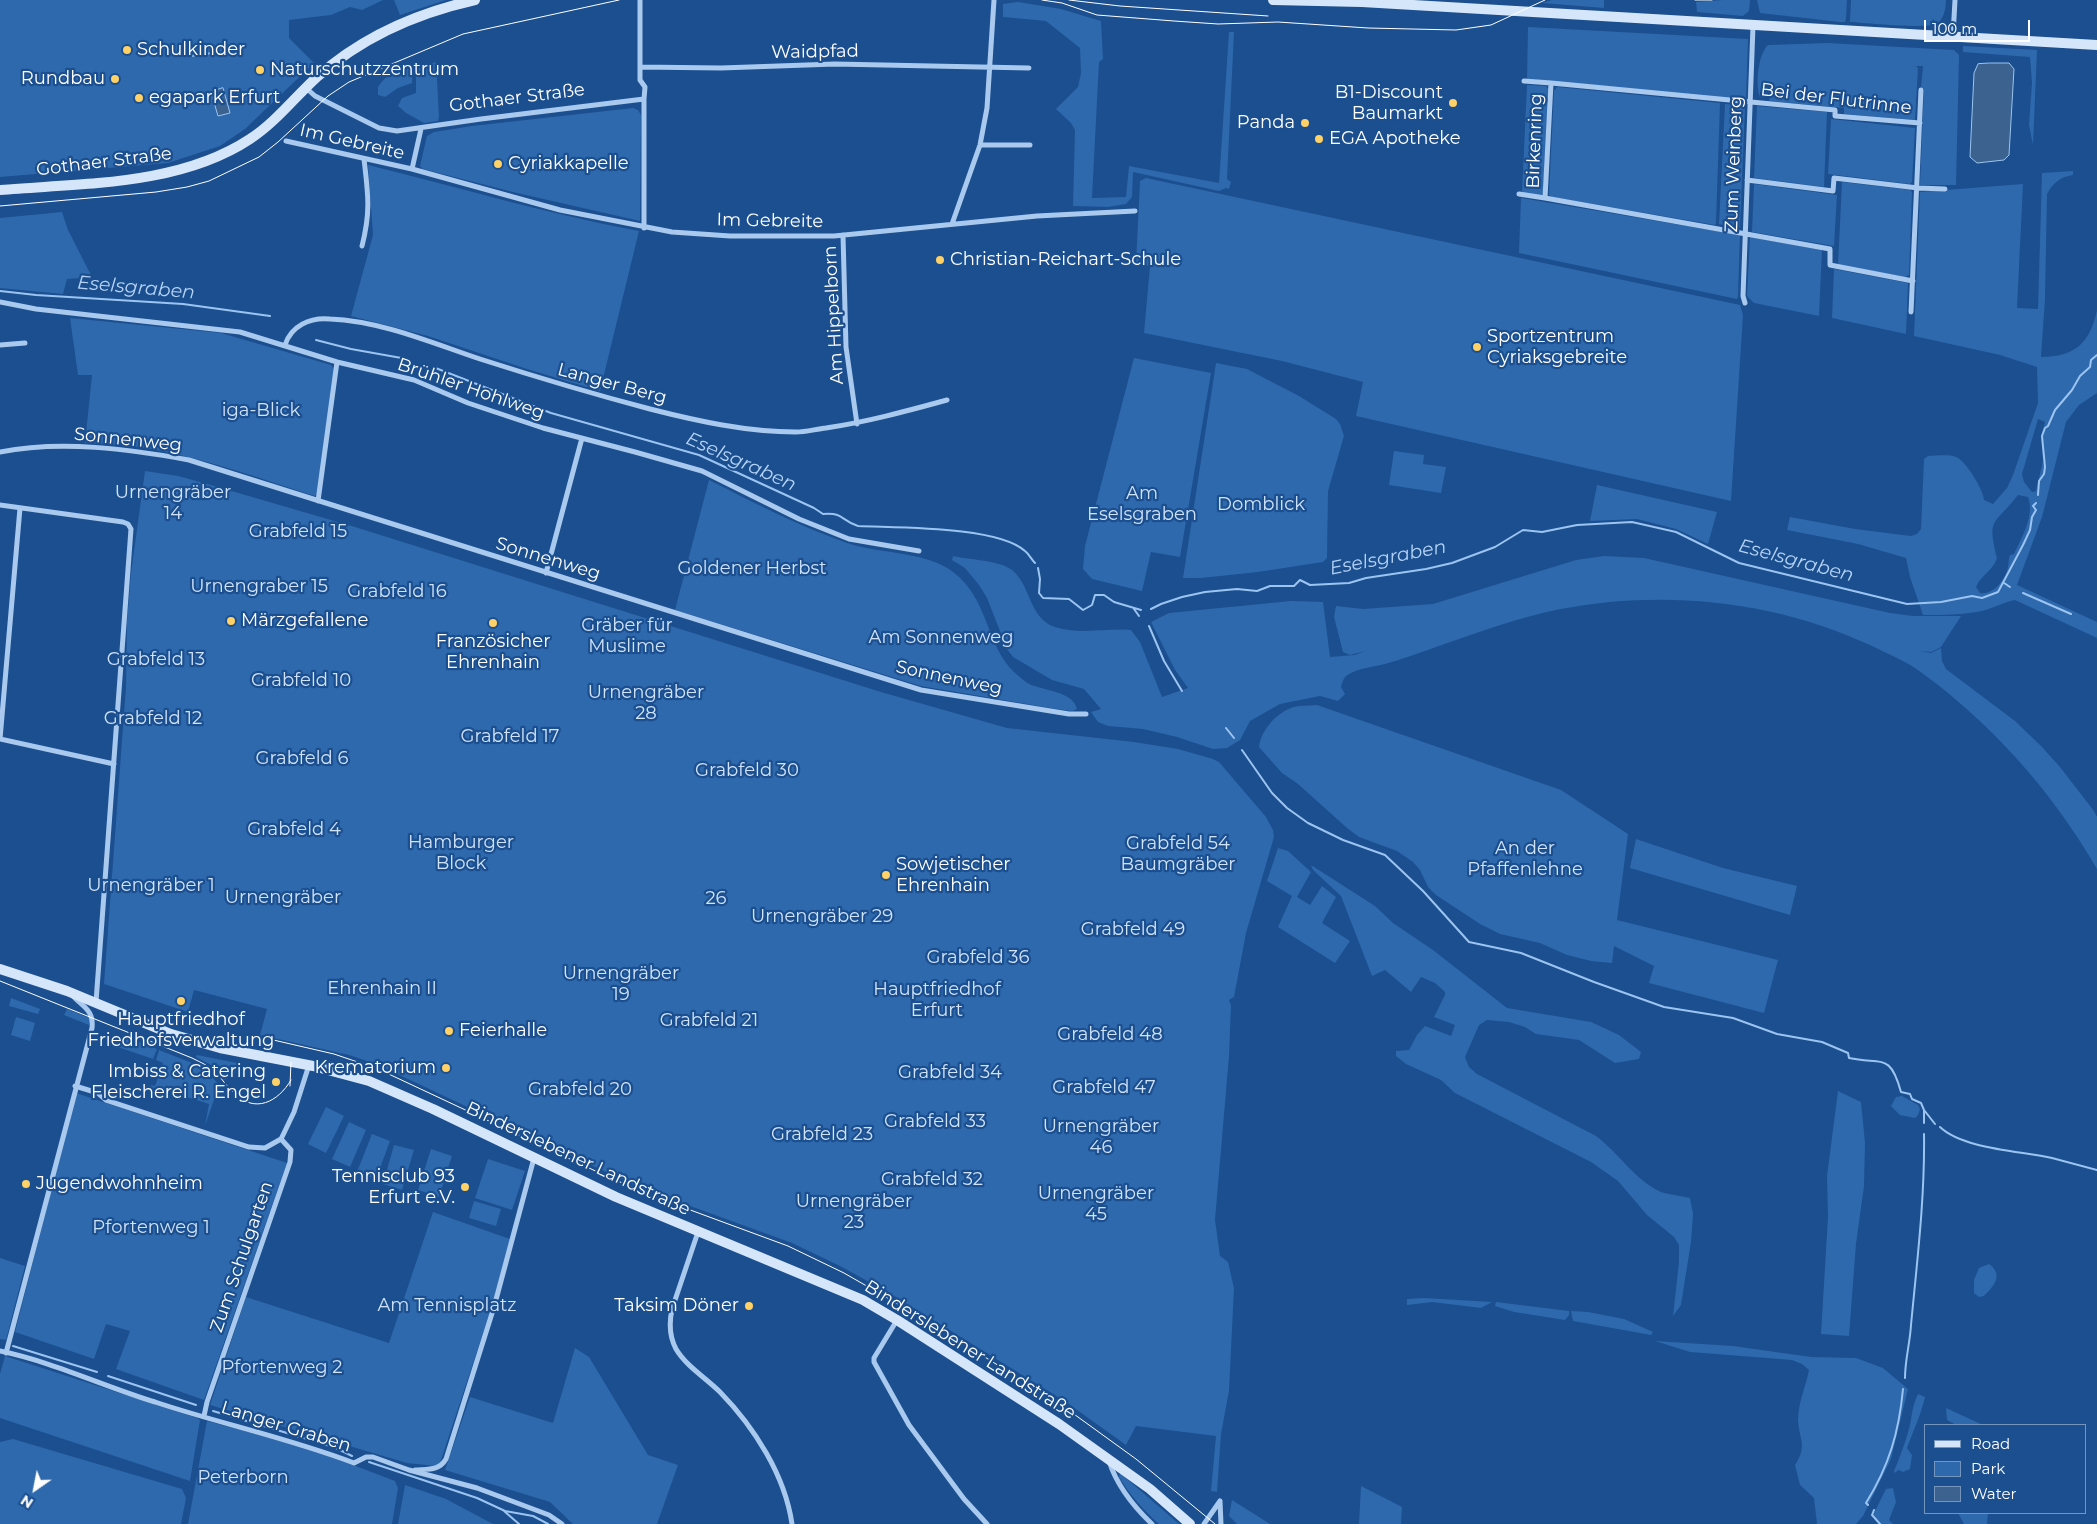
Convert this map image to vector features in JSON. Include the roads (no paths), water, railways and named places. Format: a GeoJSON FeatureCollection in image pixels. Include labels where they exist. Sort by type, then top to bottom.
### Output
{"type":"FeatureCollection","features":[{"type":"Feature","properties":{"kind":"main road","name":"Gothaer Straße"},"geometry":{"type":"LineString","coordinates":[[0,190],[148,177],[176,172],[207,161],[250,140],[328,68],[359,46],[387,30],[420,16],[475,0]]}},
{"type":"Feature","properties":{"kind":"main road"},"geometry":{"type":"LineString","coordinates":[[1273,0],[1357,1],[2097,45]]}},
{"type":"Feature","properties":{"kind":"main road","name":"Binderslebener Landstraße"},"geometry":{"type":"LineString","coordinates":[[0,969],[67,990],[171,1034],[220,1048],[309,1066],[369,1081],[616,1197],[863,1300],[897,1320],[1108,1458],[1150,1489],[1190,1524]]}},
{"type":"Feature","properties":{"kind":"street"},"geometry":{"type":"LineString","coordinates":[[640,0],[640,80],[645,87],[644,228]]}},
{"type":"Feature","properties":{"kind":"street"},"geometry":{"type":"LineString","coordinates":[[952,224],[980,145],[988,108],[994,0]]}},
{"type":"Feature","properties":{"kind":"street"},"geometry":{"type":"LineString","coordinates":[[1953,36],[1955,0]]}},
{"type":"Feature","properties":{"kind":"street","name":"Zum Weinberg"},"geometry":{"type":"LineString","coordinates":[[1745,303],[1743,296],[1753,26]]}},
{"type":"Feature","properties":{"kind":"street","name":"Waidpfad"},"geometry":{"type":"LineString","coordinates":[[640,67],[721,68],[835,64],[1029,68]]}},
{"type":"Feature","properties":{"kind":"street"},"geometry":{"type":"LineString","coordinates":[[1524,81],[1551,83]]}},
{"type":"Feature","properties":{"kind":"street","name":"Birkenring"},"geometry":{"type":"LineString","coordinates":[[1750,103],[1551,83],[1546,198],[1830,248],[1830,265],[1913,282]]}},
{"type":"Feature","properties":{"kind":"street","name":"Gothaer Straße"},"geometry":{"type":"LineString","coordinates":[[305,88],[315,96],[379,128],[397,132],[481,119],[644,99]]}},
{"type":"Feature","properties":{"kind":"street","name":"Bei der Flutrinne"},"geometry":{"type":"LineString","coordinates":[[1911,312],[1921,90]]}},
{"type":"Feature","properties":{"kind":"street","name":"Bei der Flutrinne"},"geometry":{"type":"LineString","coordinates":[[1750,103],[1836,110],[1835,116],[1920,123]]}},
{"type":"Feature","properties":{"kind":"street","name":"Im Gebreite"},"geometry":{"type":"LineString","coordinates":[[412,169],[421,129]]}},
{"type":"Feature","properties":{"kind":"street","name":"Im Gebreite"},"geometry":{"type":"LineString","coordinates":[[286,141],[412,169],[560,210],[672,232],[730,236],[844,235],[1036,216],[1135,210]]}},
{"type":"Feature","properties":{"kind":"street"},"geometry":{"type":"LineString","coordinates":[[980,145],[1030,145]]}},
{"type":"Feature","properties":{"kind":"street"},"geometry":{"type":"LineString","coordinates":[[362,246],[369,213],[364,159]]}},
{"type":"Feature","properties":{"kind":"street"},"geometry":{"type":"LineString","coordinates":[[1747,180],[1833,190],[1834,178],[1918,188],[1944,189]]}},
{"type":"Feature","properties":{"kind":"street"},"geometry":{"type":"LineString","coordinates":[[1519,194],[1546,198]]}},
{"type":"Feature","properties":{"kind":"street","name":"Am Hippelborn"},"geometry":{"type":"LineString","coordinates":[[844,235],[846,346],[857,424]]}},
{"type":"Feature","properties":{"kind":"street","name":"Brühler Hohlweg"},"geometry":{"type":"LineString","coordinates":[[0,302],[36,309],[226,329],[337,362],[414,380],[468,403],[543,428],[702,472],[799,519],[849,539],[919,550]]}},
{"type":"Feature","properties":{"kind":"street","name":"Langer Berg"},"geometry":{"type":"LineString","coordinates":[[285,345],[287,339],[300,325],[312,320],[328,318],[347,321],[426,341],[601,396],[729,426],[796,432],[857,424],[947,400]]}},
{"type":"Feature","properties":{"kind":"street"},"geometry":{"type":"LineString","coordinates":[[0,345],[25,343]]}},
{"type":"Feature","properties":{"kind":"street"},"geometry":{"type":"LineString","coordinates":[[318,501],[337,362]]}},
{"type":"Feature","properties":{"kind":"street"},"geometry":{"type":"LineString","coordinates":[[546,573],[582,438]]}},
{"type":"Feature","properties":{"kind":"street","name":"Sonnenweg"},"geometry":{"type":"LineString","coordinates":[[0,452],[54,447],[146,452],[189,460],[921,690],[1069,714],[1086,714]]}},
{"type":"Feature","properties":{"kind":"street"},"geometry":{"type":"LineString","coordinates":[[0,505],[123,522],[128,524],[131,529],[96,1002]]}},
{"type":"Feature","properties":{"kind":"street"},"geometry":{"type":"LineString","coordinates":[[20,508],[0,739],[114,764]]}},
{"type":"Feature","properties":{"kind":"street"},"geometry":{"type":"LineString","coordinates":[[3,1352],[92,1028],[92,1018],[88,1008],[78,1002],[67,990]]}},
{"type":"Feature","properties":{"kind":"street"},"geometry":{"type":"LineString","coordinates":[[75,1086],[98,1093],[106,1100],[249,1147],[265,1148],[281,1139],[294,1112],[309,1066]]}},
{"type":"Feature","properties":{"kind":"street","name":"Zum Schulgarten"},"geometry":{"type":"LineString","coordinates":[[204,1416],[290,1162],[291,1150],[281,1139]]}},
{"type":"Feature","properties":{"kind":"street"},"geometry":{"type":"LineString","coordinates":[[409,1470],[436,1469],[446,1459],[494,1307],[534,1158]]}},
{"type":"Feature","properties":{"kind":"street"},"geometry":{"type":"LineString","coordinates":[[698,1232],[669,1320],[672,1340],[682,1356],[719,1391],[748,1424],[773,1467],[790,1510],[792,1524]]}},
{"type":"Feature","properties":{"kind":"street"},"geometry":{"type":"LineString","coordinates":[[897,1320],[874,1358],[874,1362],[910,1425],[964,1499],[987,1524]]}},
{"type":"Feature","properties":{"kind":"street","name":"Langer Graben"},"geometry":{"type":"LineString","coordinates":[[3,1352],[100,1382],[155,1402],[313,1447],[354,1462],[366,1457],[373,1457],[409,1470],[477,1488],[549,1515],[562,1524]]}},
{"type":"Feature","properties":{"kind":"street"},"geometry":{"type":"LineString","coordinates":[[1108,1458],[1114,1475],[1138,1511],[1152,1524]]}},
{"type":"Feature","properties":{"kind":"street"},"geometry":{"type":"LineString","coordinates":[[1204,1524],[1220,1501],[1221,1524]]}},
{"type":"Feature","properties":{"kind":"water"},"geometry":{"type":"Polygon","coordinates":[[[2009,63],[2014,69],[2009,155],[2004,160],[1977,163],[1970,157],[1974,73],[1978,64],[2009,63]]]}},
{"type":"Feature","properties":{"kind":"water"},"geometry":{"type":"Polygon","coordinates":[[[223,88],[230,113],[218,116],[211,92],[223,88]]]}},
{"type":"Feature","properties":{"kind":"waterway"},"geometry":{"type":"LineString","coordinates":[[191,56],[212,53]]}},
{"type":"Feature","properties":{"kind":"waterway","name":"Eselsgraben"},"geometry":{"type":"LineString","coordinates":[[0,291],[183,304],[270,316]]}},
{"type":"Feature","properties":{"kind":"waterway","name":"Eselsgraben"},"geometry":{"type":"LineString","coordinates":[[316,340],[351,349],[407,359]]}},
{"type":"Feature","properties":{"kind":"waterway","name":"Eselsgraben"},"geometry":{"type":"LineString","coordinates":[[2038,495],[2039,481],[2044,474],[2045,467],[2042,436],[2045,428],[2048,426],[2055,410],[2072,390],[2080,376],[2090,367],[2091,360],[2097,355]]}},
{"type":"Feature","properties":{"kind":"waterway","name":"Eselsgraben"},"geometry":{"type":"LineString","coordinates":[[433,367],[551,413],[699,455],[814,508],[823,514],[835,514],[858,526],[946,530],[993,537],[1011,543],[1025,551],[1035,563]]}},
{"type":"Feature","properties":{"kind":"waterway","name":"Eselsgraben"},"geometry":{"type":"LineString","coordinates":[[1151,609],[1182,597],[1205,592],[1237,589],[1257,591],[1270,586],[1294,586],[1300,580],[1310,585],[1349,583],[1366,578],[1426,569],[1452,563],[1495,547],[1523,530],[1542,532],[1577,525],[1632,522],[1676,532],[1739,563],[1907,604],[1941,602],[1972,596],[1982,598],[1998,592],[2030,530],[2032,517],[2036,510],[2033,506],[2036,503]]}},
{"type":"Feature","properties":{"kind":"waterway","name":"Eselsgraben"},"geometry":{"type":"LineString","coordinates":[[1038,568],[1040,579],[1039,593],[1043,598],[1069,599],[1083,610],[1092,605],[1095,595],[1104,595],[1114,602],[1141,610]]}},
{"type":"Feature","properties":{"kind":"waterway","name":"Eselsgraben"},"geometry":{"type":"LineString","coordinates":[[2004,583],[2010,587]]}},
{"type":"Feature","properties":{"kind":"waterway"},"geometry":{"type":"LineString","coordinates":[[2023,593],[2071,614]]}},
{"type":"Feature","properties":{"kind":"waterway","name":"Eselsgraben"},"geometry":{"type":"LineString","coordinates":[[1134,609],[1139,616]]}},
{"type":"Feature","properties":{"kind":"waterway"},"geometry":{"type":"LineString","coordinates":[[1149,626],[1164,661],[1182,691]]}},
{"type":"Feature","properties":{"kind":"waterway"},"geometry":{"type":"LineString","coordinates":[[1226,728],[1234,738]]}},
{"type":"Feature","properties":{"kind":"waterway"},"geometry":{"type":"LineString","coordinates":[[1242,750],[1272,793],[1287,808],[1308,823],[1343,840],[1385,855],[1423,891],[1469,942],[1521,953],[1664,1007],[1733,1018],[1777,1034],[1822,1042],[1848,1053],[1849,1058],[1883,1063],[1893,1071],[1901,1092],[1910,1094],[1912,1099],[1921,1103],[1935,1124]]}},
{"type":"Feature","properties":{"kind":"waterway"},"geometry":{"type":"LineString","coordinates":[[1924,1111],[1924,1123]]}},
{"type":"Feature","properties":{"kind":"waterway"},"geometry":{"type":"LineString","coordinates":[[1940,1127],[1950,1134],[1977,1145],[2052,1158],[2097,1170]]}},
{"type":"Feature","properties":{"kind":"waterway"},"geometry":{"type":"LineString","coordinates":[[1905,1378],[1920,1230],[1924,1134]]}},
{"type":"Feature","properties":{"kind":"waterway"},"geometry":{"type":"LineString","coordinates":[[13,1346],[97,1372]]}},
{"type":"Feature","properties":{"kind":"waterway"},"geometry":{"type":"LineString","coordinates":[[108,1376],[196,1405]]}},
{"type":"Feature","properties":{"kind":"waterway"},"geometry":{"type":"LineString","coordinates":[[1868,1505],[1866,1503],[1881,1476],[1892,1448],[1899,1420],[1903,1389]]}},
{"type":"Feature","properties":{"kind":"waterway"},"geometry":{"type":"LineString","coordinates":[[213,1411],[334,1447],[352,1456]]}},
{"type":"Feature","properties":{"kind":"waterway"},"geometry":{"type":"LineString","coordinates":[[369,1462],[477,1498],[505,1511],[533,1516],[548,1524]]}},
{"type":"Feature","properties":{"kind":"waterway"},"geometry":{"type":"LineString","coordinates":[[1874,1510],[1872,1515],[1880,1524]]}},
{"type":"Feature","properties":{"kind":"waterway"},"geometry":{"type":"LineString","coordinates":[[504,1511],[519,1524]]}},
{"type":"Feature","properties":{"kind":"tram line"},"geometry":{"type":"LineString","coordinates":[[0,206],[156,192],[209,181],[259,157],[328,96],[349,82],[463,34],[619,0]]}},
{"type":"Feature","properties":{"kind":"tram line"},"geometry":{"type":"LineString","coordinates":[[1042,0],[1062,3],[1097,15],[1174,21],[1218,24],[1278,22],[1368,28],[1456,30],[1491,25],[1545,0]]}},
{"type":"Feature","properties":{"kind":"tram line"},"geometry":{"type":"LineString","coordinates":[[1069,0],[1120,6],[1268,16]]}},
{"type":"Feature","properties":{"kind":"tram line"},"geometry":{"type":"LineString","coordinates":[[1695,0],[1712,0]]}},
{"type":"Feature","properties":{"kind":"tram line"},"geometry":{"type":"LineString","coordinates":[[0,981],[192,1058],[216,1072],[234,1093],[250,1103],[266,1103],[280,1094],[291,1080]]}},
{"type":"Feature","properties":{"kind":"tram line"},"geometry":{"type":"LineString","coordinates":[[269,1039],[334,1054],[378,1069],[604,1175],[655,1197],[788,1246],[844,1273],[924,1319],[1060,1404],[1136,1459],[1215,1524]]}},
{"type":"Feature","properties":{"kind":"tram line"},"geometry":{"type":"LineString","coordinates":[[290,1086],[291,1062]]}},
{"type":"Feature","properties":{"kind":"place","name":"Schulkinder"},"geometry":{"type":"Point","coordinates":[127,50]}},
{"type":"Feature","properties":{"kind":"place","name":"Naturschutzzentrum"},"geometry":{"type":"Point","coordinates":[260,70]}},
{"type":"Feature","properties":{"kind":"place","name":"Rundbau"},"geometry":{"type":"Point","coordinates":[115,79]}},
{"type":"Feature","properties":{"kind":"place","name":"egapark Erfurt"},"geometry":{"type":"Point","coordinates":[139,98]}},
{"type":"Feature","properties":{"kind":"place","name":"B1-Discount Baumarkt"},"geometry":{"type":"Point","coordinates":[1453,103]}},
{"type":"Feature","properties":{"kind":"place","name":"Panda"},"geometry":{"type":"Point","coordinates":[1305,123]}},
{"type":"Feature","properties":{"kind":"place","name":"EGA Apotheke"},"geometry":{"type":"Point","coordinates":[1319,139]}},
{"type":"Feature","properties":{"kind":"place","name":"Cyriakkapelle"},"geometry":{"type":"Point","coordinates":[498,164]}},
{"type":"Feature","properties":{"kind":"place","name":"Christian-Reichart-Schule"},"geometry":{"type":"Point","coordinates":[940,260]}},
{"type":"Feature","properties":{"kind":"place","name":"Sportzentrum Cyriaksgebreite"},"geometry":{"type":"Point","coordinates":[1477,347]}},
{"type":"Feature","properties":{"kind":"place","name":"Märzgefallene"},"geometry":{"type":"Point","coordinates":[231,621]}},
{"type":"Feature","properties":{"kind":"place","name":"Französicher Ehrenhain"},"geometry":{"type":"Point","coordinates":[493,623]}},
{"type":"Feature","properties":{"kind":"place","name":"Sowjetischer Ehrenhain"},"geometry":{"type":"Point","coordinates":[886,875]}},
{"type":"Feature","properties":{"kind":"place","name":"Hauptfriedhof Friedhofsverwaltung"},"geometry":{"type":"Point","coordinates":[181,1001]}},
{"type":"Feature","properties":{"kind":"place","name":"Feierhalle"},"geometry":{"type":"Point","coordinates":[449,1031]}},
{"type":"Feature","properties":{"kind":"place","name":"Krematorium"},"geometry":{"type":"Point","coordinates":[446,1068]}},
{"type":"Feature","properties":{"kind":"place","name":"Imbiss & Catering Fleischerei R. Engel"},"geometry":{"type":"Point","coordinates":[276,1082]}},
{"type":"Feature","properties":{"kind":"place","name":"Jugendwohnheim"},"geometry":{"type":"Point","coordinates":[26,1184]}},
{"type":"Feature","properties":{"kind":"place","name":"Tennisclub 93 Erfurt e.V."},"geometry":{"type":"Point","coordinates":[465,1187]}},
{"type":"Feature","properties":{"kind":"place","name":"Taksim Döner"},"geometry":{"type":"Point","coordinates":[749,1306]}},
{"type":"Feature","properties":{"kind":"park label","name":"iga-Blick"},"geometry":{"type":"Point","coordinates":[261,411]}},
{"type":"Feature","properties":{"kind":"park label","name":"Urnengräber 14"},"geometry":{"type":"Point","coordinates":[173,503]}},
{"type":"Feature","properties":{"kind":"park label","name":"Am Eselsgraben"},"geometry":{"type":"Point","coordinates":[1142,504]}},
{"type":"Feature","properties":{"kind":"park label","name":"Domblick"},"geometry":{"type":"Point","coordinates":[1261,505]}},
{"type":"Feature","properties":{"kind":"park label","name":"Grabfeld 15"},"geometry":{"type":"Point","coordinates":[298,532]}},
{"type":"Feature","properties":{"kind":"park label","name":"Goldener Herbst"},"geometry":{"type":"Point","coordinates":[752,569]}},
{"type":"Feature","properties":{"kind":"park label","name":"Urnengraber 15"},"geometry":{"type":"Point","coordinates":[259,587]}},
{"type":"Feature","properties":{"kind":"park label","name":"Grabfeld 16"},"geometry":{"type":"Point","coordinates":[397,592]}},
{"type":"Feature","properties":{"kind":"park label","name":"Gräber für Muslime"},"geometry":{"type":"Point","coordinates":[627,636]}},
{"type":"Feature","properties":{"kind":"park label","name":"Am Sonnenweg"},"geometry":{"type":"Point","coordinates":[941,638]}},
{"type":"Feature","properties":{"kind":"park label","name":"Grabfeld 13"},"geometry":{"type":"Point","coordinates":[156,660]}},
{"type":"Feature","properties":{"kind":"park label","name":"Grabfeld 10"},"geometry":{"type":"Point","coordinates":[301,681]}},
{"type":"Feature","properties":{"kind":"park label","name":"Urnengräber 28"},"geometry":{"type":"Point","coordinates":[646,703]}},
{"type":"Feature","properties":{"kind":"park label","name":"Grabfeld 12"},"geometry":{"type":"Point","coordinates":[153,719]}},
{"type":"Feature","properties":{"kind":"park label","name":"Grabfeld 17"},"geometry":{"type":"Point","coordinates":[510,737]}},
{"type":"Feature","properties":{"kind":"park label","name":"Grabfeld 6"},"geometry":{"type":"Point","coordinates":[302,759]}},
{"type":"Feature","properties":{"kind":"park label","name":"Grabfeld 30"},"geometry":{"type":"Point","coordinates":[747,771]}},
{"type":"Feature","properties":{"kind":"park label","name":"Grabfeld 4"},"geometry":{"type":"Point","coordinates":[294,830]}},
{"type":"Feature","properties":{"kind":"park label","name":"Hamburger Block"},"geometry":{"type":"Point","coordinates":[461,853]}},
{"type":"Feature","properties":{"kind":"park label","name":"Grabfeld 54 Baumgräber"},"geometry":{"type":"Point","coordinates":[1178,854]}},
{"type":"Feature","properties":{"kind":"park label","name":"An der Pfaffenlehne"},"geometry":{"type":"Point","coordinates":[1525,860]}},
{"type":"Feature","properties":{"kind":"park label","name":"Urnengräber 1"},"geometry":{"type":"Point","coordinates":[151,886]}},
{"type":"Feature","properties":{"kind":"park label","name":"Urnengräber"},"geometry":{"type":"Point","coordinates":[283,898]}},
{"type":"Feature","properties":{"kind":"park label","name":"26"},"geometry":{"type":"Point","coordinates":[716,899]}},
{"type":"Feature","properties":{"kind":"park label","name":"Urnengräber 29"},"geometry":{"type":"Point","coordinates":[822,917]}},
{"type":"Feature","properties":{"kind":"park label","name":"Grabfeld 49"},"geometry":{"type":"Point","coordinates":[1133,930]}},
{"type":"Feature","properties":{"kind":"park label","name":"Grabfeld 36"},"geometry":{"type":"Point","coordinates":[978,958]}},
{"type":"Feature","properties":{"kind":"park label","name":"Urnengräber 19"},"geometry":{"type":"Point","coordinates":[621,984]}},
{"type":"Feature","properties":{"kind":"park label","name":"Ehrenhain II"},"geometry":{"type":"Point","coordinates":[382,989]}},
{"type":"Feature","properties":{"kind":"park label","name":"Hauptfriedhof Erfurt"},"geometry":{"type":"Point","coordinates":[937,1000]}},
{"type":"Feature","properties":{"kind":"park label","name":"Grabfeld 21"},"geometry":{"type":"Point","coordinates":[709,1021]}},
{"type":"Feature","properties":{"kind":"park label","name":"Grabfeld 48"},"geometry":{"type":"Point","coordinates":[1110,1035]}},
{"type":"Feature","properties":{"kind":"park label","name":"Grabfeld 34"},"geometry":{"type":"Point","coordinates":[950,1073]}},
{"type":"Feature","properties":{"kind":"park label","name":"Grabfeld 47"},"geometry":{"type":"Point","coordinates":[1104,1088]}},
{"type":"Feature","properties":{"kind":"park label","name":"Grabfeld 20"},"geometry":{"type":"Point","coordinates":[580,1090]}},
{"type":"Feature","properties":{"kind":"park label","name":"Grabfeld 33"},"geometry":{"type":"Point","coordinates":[935,1122]}},
{"type":"Feature","properties":{"kind":"park label","name":"Grabfeld 23"},"geometry":{"type":"Point","coordinates":[822,1135]}},
{"type":"Feature","properties":{"kind":"park label","name":"Urnengräber 46"},"geometry":{"type":"Point","coordinates":[1101,1137]}},
{"type":"Feature","properties":{"kind":"park label","name":"Grabfeld 32"},"geometry":{"type":"Point","coordinates":[932,1180]}},
{"type":"Feature","properties":{"kind":"park label","name":"Urnengräber 45"},"geometry":{"type":"Point","coordinates":[1096,1204]}},
{"type":"Feature","properties":{"kind":"park label","name":"Urnengräber 23"},"geometry":{"type":"Point","coordinates":[854,1212]}},
{"type":"Feature","properties":{"kind":"park label","name":"Pfortenweg 1"},"geometry":{"type":"Point","coordinates":[151,1228]}},
{"type":"Feature","properties":{"kind":"park label","name":"Am Tennisplatz"},"geometry":{"type":"Point","coordinates":[447,1306]}},
{"type":"Feature","properties":{"kind":"park label","name":"Pfortenweg 2"},"geometry":{"type":"Point","coordinates":[282,1368]}},
{"type":"Feature","properties":{"kind":"park label","name":"Peterborn"},"geometry":{"type":"Point","coordinates":[243,1478]}}]}
